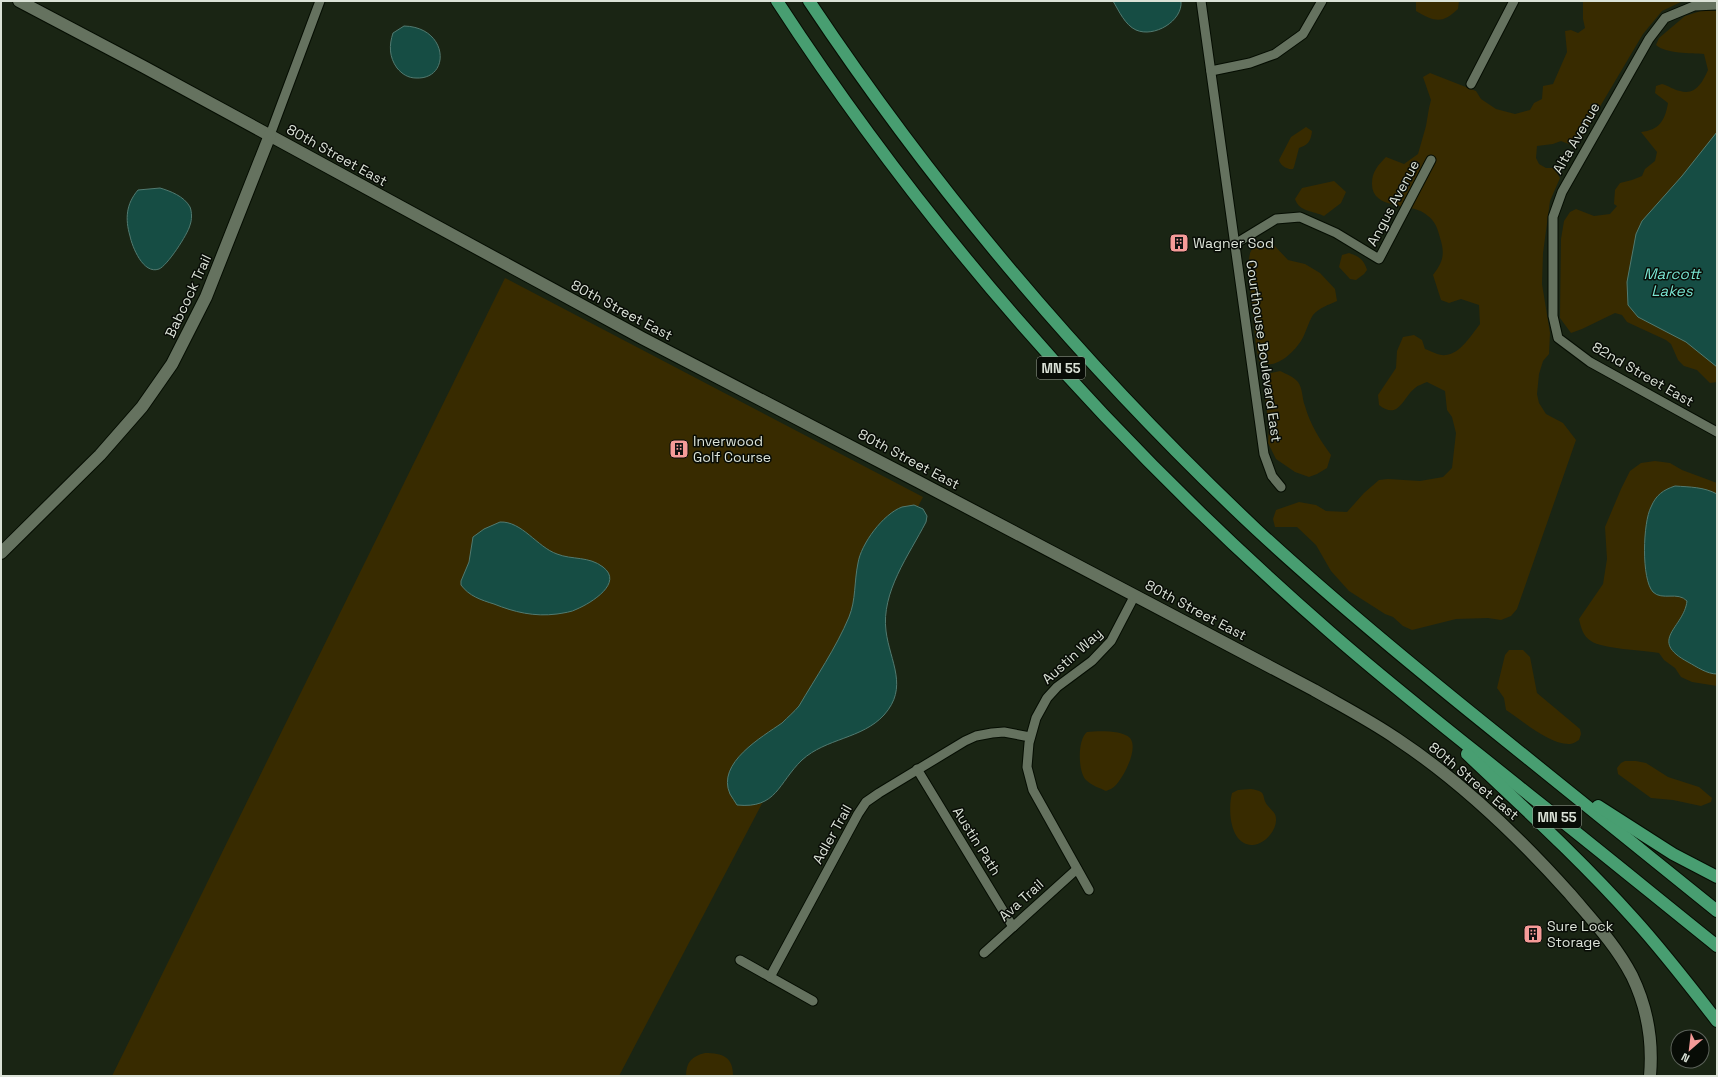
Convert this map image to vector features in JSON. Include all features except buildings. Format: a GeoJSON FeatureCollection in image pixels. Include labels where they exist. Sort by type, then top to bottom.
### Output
{"type":"FeatureCollection","features":[{"type":"Feature","properties":{"kind":"highway","name":"MN 55"},"geometry":{"type":"LineString","coordinates":[[777,1],[857,116],[917,196],[1005,304],[1110,421],[1209,521],[1329,632],[1396,688],[1717,946]]}},
{"type":"Feature","properties":{"kind":"highway","name":"MN 55"},"geometry":{"type":"LineString","coordinates":[[809,1],[862,77],[951,196],[1041,304],[1102,372],[1178,452],[1257,530],[1344,608],[1419,671],[1717,911]]}},
{"type":"Feature","properties":{"kind":"highway"},"geometry":{"type":"LineString","coordinates":[[1419,671],[1572,789],[1673,854],[1717,877]]}},
{"type":"Feature","properties":{"kind":"highway"},"geometry":{"type":"LineString","coordinates":[[1396,688],[1590,871],[1653,941],[1717,1021]]}},
{"type":"Feature","properties":{"kind":"street","name":"80th Street East"},"geometry":{"type":"LineString","coordinates":[[19,1],[270,135],[647,341],[1135,595],[1374,723],[1443,772],[1505,825],[1550,872],[1596,924],[1618,952],[1637,988],[1645,1011],[1651,1046],[1650,1076]]}},
{"type":"Feature","properties":{"kind":"street","name":"Babcock Trail"},"geometry":{"type":"LineString","coordinates":[[1,553],[100,455],[142,407],[172,364],[206,297],[270,135],[320,1]]}},
{"type":"Feature","properties":{"kind":"street","name":"Courthouse Boulevard East"},"geometry":{"type":"LineString","coordinates":[[1201,1],[1264,454],[1272,476],[1281,487]]}},
{"type":"Feature","properties":{"kind":"street"},"geometry":{"type":"LineString","coordinates":[[1211,71],[1250,63],[1275,54],[1303,34],[1322,1]]}},
{"type":"Feature","properties":{"kind":"street"},"geometry":{"type":"LineString","coordinates":[[1471,84],[1514,1]]}},
{"type":"Feature","properties":{"kind":"street","name":"Alta Avenue"},"geometry":{"type":"LineString","coordinates":[[1558,338],[1553,316],[1553,217],[1562,192],[1649,39],[1665,18],[1694,6],[1717,5]]}},
{"type":"Feature","properties":{"kind":"street","name":"Angus Avenue"},"geometry":{"type":"LineString","coordinates":[[1235,244],[1276,219],[1300,217],[1336,233],[1379,259],[1431,160]]}},
{"type":"Feature","properties":{"kind":"street","name":"82nd Street East"},"geometry":{"type":"LineString","coordinates":[[1558,338],[1590,362],[1717,432]]}},
{"type":"Feature","properties":{"kind":"street","name":"Austin Way"},"geometry":{"type":"LineString","coordinates":[[1089,890],[1033,790],[1027,767],[1030,736],[1036,718],[1047,698],[1057,687],[1092,661],[1111,641],[1135,595]]}},
{"type":"Feature","properties":{"kind":"street","name":"Adler Trail"},"geometry":{"type":"LineString","coordinates":[[770,977],[862,808],[871,798],[917,769],[976,736],[1004,732],[1030,736]]}},
{"type":"Feature","properties":{"kind":"street","name":"Austin Path"},"geometry":{"type":"LineString","coordinates":[[917,769],[1013,926]]}},
{"type":"Feature","properties":{"kind":"street","name":"Ava Trail"},"geometry":{"type":"LineString","coordinates":[[984,953],[1077,869]]}},
{"type":"Feature","properties":{"kind":"street"},"geometry":{"type":"LineString","coordinates":[[740,960],[813,1001]]}},
{"type":"Feature","properties":{"kind":"shaded area"},"geometry":{"type":"Polygon","coordinates":[[[1416,1],[1459,1],[1458,9],[1447,17],[1438,20],[1416,11],[1416,1]]]}},
{"type":"Feature","properties":{"kind":"shaded area"},"geometry":{"type":"Polygon","coordinates":[[[1583,1],[1683,1],[1662,11],[1643,34],[1579,142],[1571,145],[1561,141],[1553,144],[1537,146],[1536,158],[1539,164],[1546,168],[1554,168],[1560,178],[1550,201],[1543,253],[1542,284],[1550,333],[1549,354],[1543,361],[1539,374],[1537,394],[1539,403],[1546,414],[1563,423],[1576,440],[1517,609],[1511,616],[1501,620],[1488,618],[1456,619],[1412,630],[1403,626],[1393,617],[1385,614],[1349,591],[1331,571],[1316,545],[1297,527],[1275,527],[1273,519],[1276,510],[1299,502],[1316,505],[1326,511],[1347,512],[1364,493],[1379,480],[1388,479],[1420,481],[1443,477],[1452,468],[1456,433],[1452,417],[1447,410],[1445,391],[1427,382],[1416,387],[1400,406],[1391,410],[1379,405],[1378,395],[1396,368],[1397,351],[1403,337],[1414,335],[1422,340],[1425,349],[1441,355],[1451,354],[1465,343],[1480,324],[1479,305],[1461,299],[1449,303],[1441,300],[1433,275],[1441,263],[1443,255],[1441,241],[1436,225],[1428,216],[1418,210],[1384,202],[1378,198],[1373,192],[1373,175],[1378,166],[1386,157],[1404,164],[1418,154],[1426,126],[1431,100],[1423,77],[1430,73],[1476,91],[1481,99],[1496,109],[1515,114],[1530,110],[1534,103],[1542,99],[1543,86],[1553,84],[1567,52],[1565,31],[1571,30],[1578,33],[1585,28],[1583,19],[1583,1]]]}},
{"type":"Feature","properties":{"kind":"shaded area"},"geometry":{"type":"Polygon","coordinates":[[[1704,10],[1717,11],[1717,382],[1710,383],[1697,370],[1684,366],[1678,360],[1671,344],[1666,340],[1627,322],[1622,315],[1615,313],[1571,333],[1560,318],[1561,239],[1564,221],[1570,212],[1576,209],[1594,216],[1610,214],[1617,206],[1614,204],[1615,190],[1620,183],[1642,176],[1645,169],[1655,161],[1657,152],[1641,132],[1657,127],[1665,115],[1668,103],[1655,93],[1656,86],[1662,84],[1686,92],[1690,91],[1695,89],[1701,83],[1708,70],[1704,54],[1672,52],[1656,45],[1659,38],[1685,16],[1704,10]]]}},
{"type":"Feature","properties":{"kind":"shaded area"},"geometry":{"type":"Polygon","coordinates":[[[1306,127],[1312,131],[1310,140],[1307,144],[1299,148],[1293,169],[1284,167],[1279,160],[1291,137],[1306,127]]]}},
{"type":"Feature","properties":{"kind":"shaded area"},"geometry":{"type":"Polygon","coordinates":[[[1334,181],[1346,192],[1341,203],[1324,216],[1303,209],[1297,203],[1295,199],[1302,188],[1334,181]]]}},
{"type":"Feature","properties":{"kind":"shaded area"},"geometry":{"type":"Polygon","coordinates":[[[1270,241],[1288,260],[1305,264],[1320,273],[1335,289],[1337,301],[1318,310],[1313,315],[1303,338],[1298,346],[1288,356],[1277,363],[1265,364],[1259,361],[1256,346],[1248,265],[1250,253],[1254,245],[1270,241]]]}},
{"type":"Feature","properties":{"kind":"shaded area"},"geometry":{"type":"Polygon","coordinates":[[[1349,253],[1361,259],[1367,270],[1356,280],[1350,279],[1339,267],[1342,255],[1349,253]]]}},
{"type":"Feature","properties":{"kind":"shaded area"},"geometry":{"type":"Polygon","coordinates":[[[505,278],[923,497],[619,1076],[112,1076],[505,278]]]}},
{"type":"Feature","properties":{"kind":"shaded area"},"geometry":{"type":"Polygon","coordinates":[[[1280,371],[1298,382],[1310,419],[1319,438],[1331,455],[1327,468],[1309,477],[1295,472],[1276,459],[1268,443],[1269,429],[1264,389],[1267,376],[1271,373],[1280,371]]]}},
{"type":"Feature","properties":{"kind":"shaded area"},"geometry":{"type":"Polygon","coordinates":[[[1655,461],[1670,463],[1682,470],[1717,483],[1717,686],[1692,682],[1681,677],[1675,668],[1664,660],[1659,653],[1613,648],[1596,644],[1586,637],[1579,619],[1603,584],[1607,559],[1605,527],[1621,489],[1630,471],[1641,463],[1655,461]]]}},
{"type":"Feature","properties":{"kind":"shaded area"},"geometry":{"type":"Polygon","coordinates":[[[1509,650],[1523,650],[1530,657],[1537,693],[1580,729],[1581,734],[1579,740],[1570,744],[1554,741],[1537,732],[1506,710],[1504,698],[1497,688],[1505,655],[1509,650]]]}},
{"type":"Feature","properties":{"kind":"shaded area"},"geometry":{"type":"Polygon","coordinates":[[[1087,732],[1110,732],[1126,735],[1130,738],[1132,743],[1133,749],[1126,770],[1115,786],[1106,791],[1088,782],[1083,776],[1081,770],[1080,749],[1084,736],[1087,732]]]}},
{"type":"Feature","properties":{"kind":"shaded area"},"geometry":{"type":"Polygon","coordinates":[[[1625,761],[1646,763],[1668,777],[1699,787],[1712,798],[1711,802],[1701,806],[1673,800],[1651,798],[1618,774],[1617,768],[1625,761]]]}},
{"type":"Feature","properties":{"kind":"shaded area"},"geometry":{"type":"Polygon","coordinates":[[[1251,789],[1262,793],[1266,803],[1276,817],[1276,824],[1272,833],[1256,845],[1244,843],[1238,838],[1234,832],[1230,816],[1232,793],[1238,790],[1251,789]]]}},
{"type":"Feature","properties":{"kind":"shaded area"},"geometry":{"type":"Polygon","coordinates":[[[705,1053],[717,1054],[726,1057],[731,1064],[733,1076],[686,1076],[687,1067],[691,1060],[705,1053]]]}},
{"type":"Feature","properties":{"kind":"water"},"geometry":{"type":"Polygon","coordinates":[[[1113,1],[1181,1],[1177,15],[1166,26],[1159,30],[1143,32],[1132,28],[1129,25],[1113,1]]]}},
{"type":"Feature","properties":{"kind":"water"},"geometry":{"type":"Polygon","coordinates":[[[404,26],[419,29],[430,35],[437,43],[440,53],[439,63],[435,71],[427,76],[413,78],[405,75],[397,68],[392,60],[390,46],[393,33],[404,26]]]}},
{"type":"Feature","properties":{"kind":"water","name":"Marcott Lakes"},"geometry":{"type":"Polygon","coordinates":[[[1717,132],[1717,367],[1686,342],[1638,317],[1628,305],[1627,282],[1636,234],[1642,221],[1682,176],[1717,132]]]}},
{"type":"Feature","properties":{"kind":"water"},"geometry":{"type":"Polygon","coordinates":[[[160,188],[181,197],[190,207],[191,218],[190,225],[185,235],[172,256],[163,267],[153,270],[143,264],[136,252],[128,230],[127,218],[129,206],[138,190],[160,188]]]}},
{"type":"Feature","properties":{"kind":"water"},"geometry":{"type":"Polygon","coordinates":[[[1675,486],[1702,489],[1717,494],[1717,674],[1706,672],[1698,668],[1676,654],[1670,647],[1669,640],[1671,633],[1680,619],[1687,601],[1683,598],[1675,596],[1657,595],[1653,592],[1649,585],[1646,575],[1644,550],[1648,514],[1658,496],[1663,491],[1675,486]]]}},
{"type":"Feature","properties":{"kind":"water"},"geometry":{"type":"Polygon","coordinates":[[[914,505],[923,509],[927,516],[926,522],[892,588],[886,616],[886,631],[897,684],[891,705],[884,715],[875,723],[855,734],[822,747],[802,760],[776,793],[769,799],[761,803],[737,805],[730,794],[727,783],[729,772],[743,752],[753,743],[782,723],[799,706],[832,651],[849,617],[853,604],[858,563],[863,547],[874,530],[888,516],[902,507],[914,505]]]}},
{"type":"Feature","properties":{"kind":"water"},"geometry":{"type":"Polygon","coordinates":[[[500,522],[515,526],[550,551],[557,554],[592,561],[598,564],[608,573],[610,579],[608,586],[597,597],[575,610],[549,615],[532,614],[509,609],[484,601],[472,595],[464,589],[461,585],[461,581],[469,562],[473,537],[484,529],[500,522]]]}},
{"type":"Feature","properties":{"kind":"place","name":"Wagner Sod"},"geometry":{"type":"Point","coordinates":[1179,243]}},
{"type":"Feature","properties":{"kind":"place","name":"Inverwood Golf Course"},"geometry":{"type":"Point","coordinates":[679,449]}},
{"type":"Feature","properties":{"kind":"place","name":"Sure Lock Storage"},"geometry":{"type":"Point","coordinates":[1533,934]}}]}
